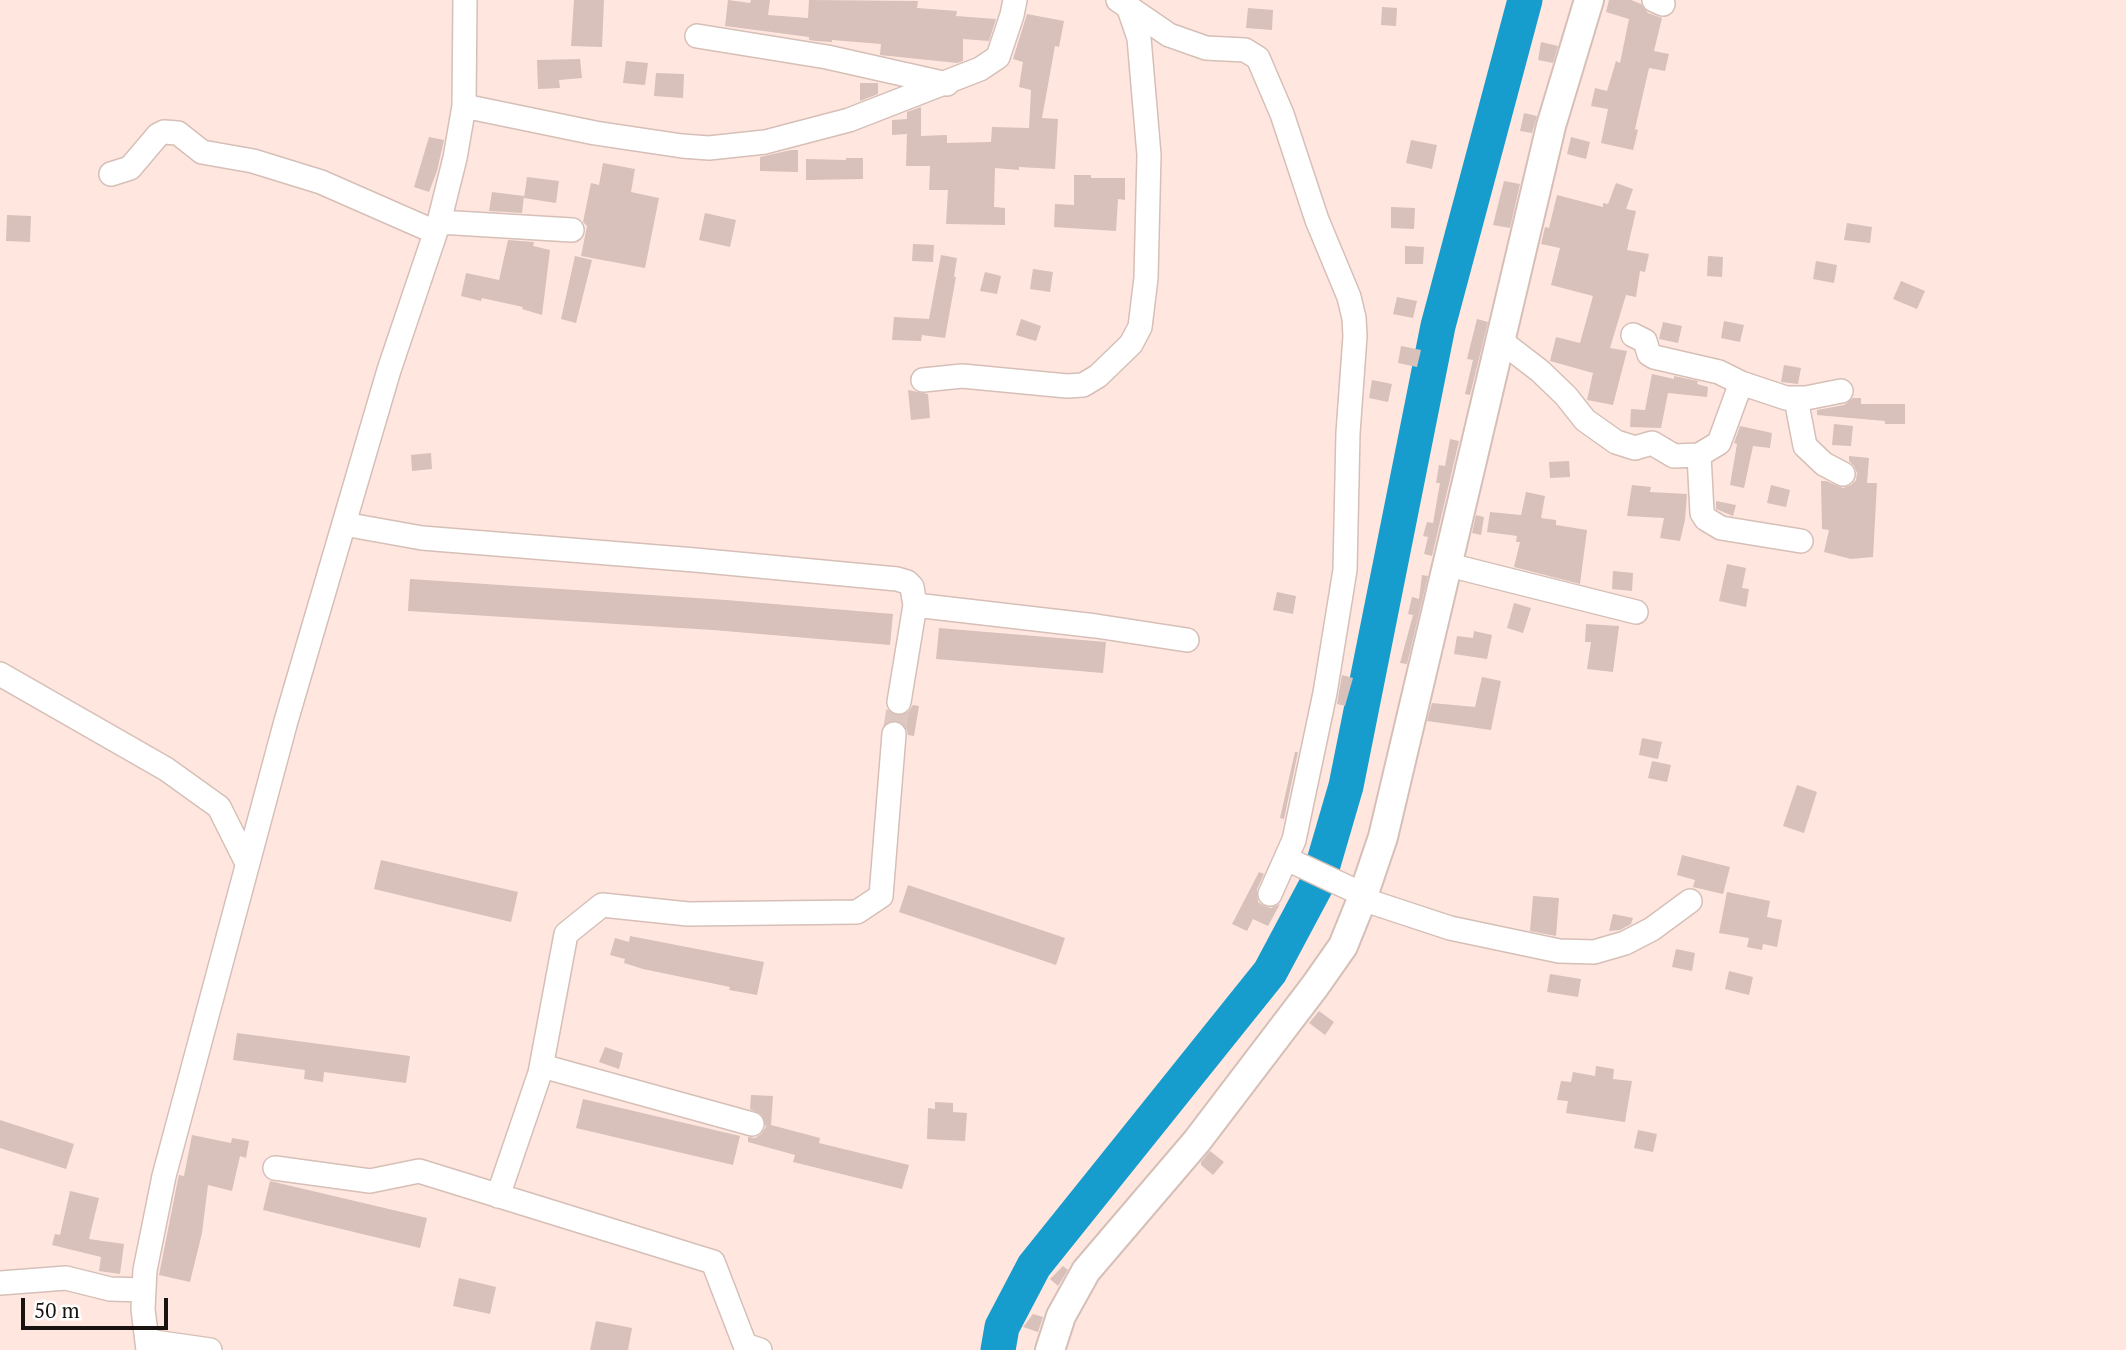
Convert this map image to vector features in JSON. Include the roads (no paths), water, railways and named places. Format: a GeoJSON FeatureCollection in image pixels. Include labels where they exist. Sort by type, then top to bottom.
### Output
{"type":"FeatureCollection","features":[{"type":"Feature","properties":{"kind":"street"},"geometry":{"type":"LineString","coordinates":[[210,1350],[148,1345],[144,1309],[145,1270],[164,1176],[271,775],[389,370],[437,227],[464,106],[465,0]]}},
{"type":"Feature","properties":{"kind":"street"},"geometry":{"type":"LineString","coordinates":[[464,106],[644,141],[709,148],[765,142],[849,120],[980,69],[998,57],[1013,15],[1015,0]]}},
{"type":"Feature","properties":{"kind":"street"},"geometry":{"type":"LineString","coordinates":[[1049,1350],[1061,1316],[1086,1271],[1197,1141],[1315,986],[1343,946],[1363,897],[1383,837],[1551,126],[1589,0]]}},
{"type":"Feature","properties":{"kind":"street"},"geometry":{"type":"LineString","coordinates":[[923,380],[962,376],[1067,386],[1083,384],[1098,376],[1131,344],[1140,327],[1146,278],[1149,155],[1136,7]]}},
{"type":"Feature","properties":{"kind":"street"},"geometry":{"type":"LineString","coordinates":[[1136,7],[1168,36],[1197,46],[1245,50],[1258,58],[1282,114],[1317,220],[1349,297],[1354,318],[1345,570],[1325,693],[1294,840],[1295,863],[1270,894]]}},
{"type":"Feature","properties":{"kind":"street"},"geometry":{"type":"LineString","coordinates":[[697,36],[827,57],[947,84]]}},
{"type":"Feature","properties":{"kind":"street"},"geometry":{"type":"LineString","coordinates":[[111,174],[130,168],[158,135],[164,132],[178,133],[202,152],[253,161],[321,182],[437,227],[572,230]]}},
{"type":"Feature","properties":{"kind":"street"},"geometry":{"type":"LineString","coordinates":[[1633,335],[1645,341],[1649,354],[1654,357],[1708,369],[1786,398],[1796,399],[1841,391]]}},
{"type":"Feature","properties":{"kind":"street"},"geometry":{"type":"LineString","coordinates":[[1501,341],[1540,371],[1566,396],[1585,420],[1616,442],[1635,448],[1651,443],[1674,456],[1699,455],[1719,443],[1741,383]]}},
{"type":"Feature","properties":{"kind":"street"},"geometry":{"type":"LineString","coordinates":[[1796,399],[1805,446],[1824,464],[1843,474]]}},
{"type":"Feature","properties":{"kind":"street"},"geometry":{"type":"LineString","coordinates":[[1699,455],[1702,513],[1706,519],[1721,528],[1801,541]]}},
{"type":"Feature","properties":{"kind":"street"},"geometry":{"type":"LineString","coordinates":[[344,523],[422,538],[907,582],[912,587],[915,605],[900,702]]}},
{"type":"Feature","properties":{"kind":"street"},"geometry":{"type":"LineString","coordinates":[[1448,565],[1636,612]]}},
{"type":"Feature","properties":{"kind":"street"},"geometry":{"type":"LineString","coordinates":[[915,605],[1096,626],[1187,640]]}},
{"type":"Feature","properties":{"kind":"street"},"geometry":{"type":"LineString","coordinates":[[0,674],[166,769],[219,807],[247,863]]}},
{"type":"Feature","properties":{"kind":"street"},"geometry":{"type":"LineString","coordinates":[[498,1196],[542,1066],[566,934],[602,905],[688,914],[857,912],[881,896],[894,734]]}},
{"type":"Feature","properties":{"kind":"street"},"geometry":{"type":"LineString","coordinates":[[1295,863],[1363,897],[1450,928],[1559,951],[1594,952],[1625,943],[1652,929],[1690,901]]}},
{"type":"Feature","properties":{"kind":"street"},"geometry":{"type":"LineString","coordinates":[[542,1066],[752,1124]]}},
{"type":"Feature","properties":{"kind":"street"},"geometry":{"type":"LineString","coordinates":[[275,1168],[370,1181],[419,1171],[713,1262],[745,1345],[761,1350]]}},
{"type":"Feature","properties":{"kind":"street"},"geometry":{"type":"LineString","coordinates":[[0,1283],[66,1278],[110,1289],[144,1290]]}},
{"type":"Feature","properties":{"kind":"waterway"},"geometry":{"type":"LineString","coordinates":[[998,1350],[1002,1327],[1034,1266],[1270,972],[1318,882],[1346,786],[1438,326],[1525,0]]}},
{"type":"Feature","properties":{"kind":"tunnel"},"geometry":{"type":"LineString","coordinates":[[894,734],[899,702]]}}]}
